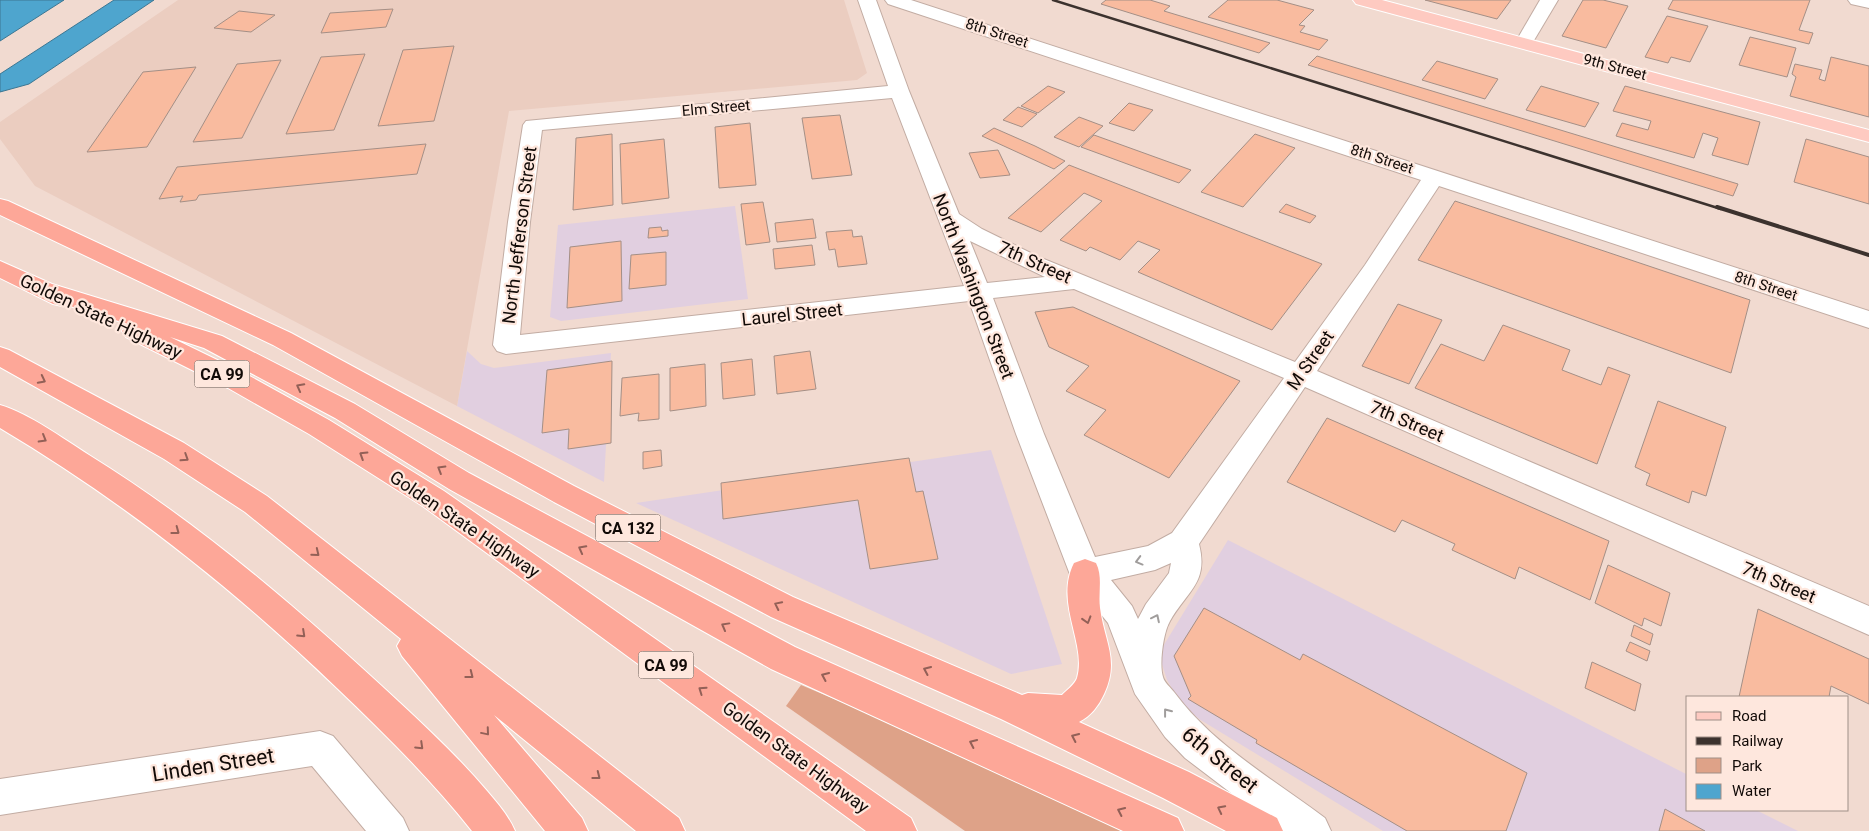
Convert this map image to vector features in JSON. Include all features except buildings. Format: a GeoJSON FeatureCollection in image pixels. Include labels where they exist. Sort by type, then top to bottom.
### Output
{"type":"FeatureCollection","features":[{"type":"Feature","properties":{"kind":"highway","name":"CA 132"},"geometry":{"type":"LineString","coordinates":[[0,206],[282,339],[391,397],[572,498],[782,607],[1013,708],[1176,785],[1264,831]]}},
{"type":"Feature","properties":{"kind":"highway","name":"Golden State Highway"},"geometry":{"type":"LineString","coordinates":[[0,269],[153,340],[237,382],[319,427],[434,499],[898,831]]}},
{"type":"Feature","properties":{"kind":"highway"},"geometry":{"type":"LineString","coordinates":[[46,290],[213,342],[344,411],[459,481],[783,658],[1165,831]]}},
{"type":"Feature","properties":{"kind":"highway"},"geometry":{"type":"LineString","coordinates":[[0,356],[174,451],[248,499],[666,831]]}},
{"type":"Feature","properties":{"kind":"highway"},"geometry":{"type":"LineString","coordinates":[[0,415],[45,440],[113,485],[236,577],[296,628],[440,765],[496,831]]}},
{"type":"Feature","properties":{"kind":"highway"},"geometry":{"type":"LineString","coordinates":[[1013,708],[1065,712],[1078,704],[1088,693],[1094,681],[1096,668],[1091,634],[1084,613],[1085,572]]}},
{"type":"Feature","properties":{"kind":"highway"},"geometry":{"type":"LineString","coordinates":[[377,601],[569,831]]}},
{"type":"Feature","properties":{"kind":"main road","name":"9th Street"},"geometry":{"type":"LineString","coordinates":[[1362,0],[1869,136]]}},
{"type":"Feature","properties":{"kind":"street","name":"North Washington Street"},"geometry":{"type":"LineString","coordinates":[[867,0],[899,91],[979,294],[1030,434],[1085,572]]}},
{"type":"Feature","properties":{"kind":"street","name":"8th Street"},"geometry":{"type":"LineString","coordinates":[[894,0],[1869,320]]}},
{"type":"Feature","properties":{"kind":"street"},"geometry":{"type":"LineString","coordinates":[[1524,43],[1549,0]]}},
{"type":"Feature","properties":{"kind":"street"},"geometry":{"type":"LineString","coordinates":[[1857,0],[1869,3]]}},
{"type":"Feature","properties":{"kind":"street","name":"Elm Street"},"geometry":{"type":"LineString","coordinates":[[533,125],[899,91]]}},
{"type":"Feature","properties":{"kind":"street","name":"North Jefferson Street"},"geometry":{"type":"LineString","coordinates":[[506,344],[519,222],[533,125]]}},
{"type":"Feature","properties":{"kind":"street","name":"M Street"},"geometry":{"type":"LineString","coordinates":[[1085,572],[1155,557],[1183,542],[1435,176]]}},
{"type":"Feature","properties":{"kind":"street","name":"7th Street"},"geometry":{"type":"LineString","coordinates":[[948,217],[974,234],[1078,281],[1300,374],[1869,621]]}},
{"type":"Feature","properties":{"kind":"street","name":"Laurel Street"},"geometry":{"type":"LineString","coordinates":[[506,344],[979,294],[1078,281]]}},
{"type":"Feature","properties":{"kind":"street"},"geometry":{"type":"LineString","coordinates":[[1147,683],[1145,665],[1150,631],[1156,616],[1182,578],[1187,562],[1183,542]]}},
{"type":"Feature","properties":{"kind":"street","name":"6th Street"},"geometry":{"type":"LineString","coordinates":[[1085,572],[1121,616],[1147,683],[1177,725],[1198,746],[1312,831]]}},
{"type":"Feature","properties":{"kind":"street","name":"Linden Street"},"geometry":{"type":"LineString","coordinates":[[0,797],[320,748],[390,831]]}},
{"type":"Feature","properties":{"kind":"shaded area"},"geometry":{"type":"Polygon","coordinates":[[[178,0],[844,0],[867,73],[857,80],[509,111],[457,406],[35,186],[0,139],[0,122],[178,0]]]}},
{"type":"Feature","properties":{"kind":"shaded area"},"geometry":{"type":"Polygon","coordinates":[[[735,206],[748,299],[561,321],[550,317],[558,225],[735,206]]]}},
{"type":"Feature","properties":{"kind":"shaded area"},"geometry":{"type":"Polygon","coordinates":[[[467,351],[481,364],[494,368],[611,353],[604,482],[457,406],[467,351]]]}},
{"type":"Feature","properties":{"kind":"shaded area"},"geometry":{"type":"Polygon","coordinates":[[[991,450],[1062,664],[1011,674],[636,503],[991,450]]]}},
{"type":"Feature","properties":{"kind":"shaded area"},"geometry":{"type":"Polygon","coordinates":[[[1228,540],[1686,774],[1686,811],[1758,811],[1798,831],[1383,831],[1199,719],[1180,702],[1167,680],[1161,661],[1162,648],[1228,540]]]}},
{"type":"Feature","properties":{"kind":"green space"},"geometry":{"type":"Polygon","coordinates":[[[801,685],[1148,831],[965,831],[786,706],[801,685]]]}},
{"type":"Feature","properties":{"kind":"water"},"geometry":{"type":"Polygon","coordinates":[[[0,0],[64,0],[0,41],[0,0]]]}},
{"type":"Feature","properties":{"kind":"water"},"geometry":{"type":"Polygon","coordinates":[[[114,0],[154,0],[29,84],[0,92],[0,74],[114,0]]]}},
{"type":"Feature","properties":{"kind":"railway"},"geometry":{"type":"LineString","coordinates":[[1053,0],[1721,209]]}},
{"type":"Feature","properties":{"kind":"railway"},"geometry":{"type":"LineString","coordinates":[[1717,207],[1869,255]]}}]}
